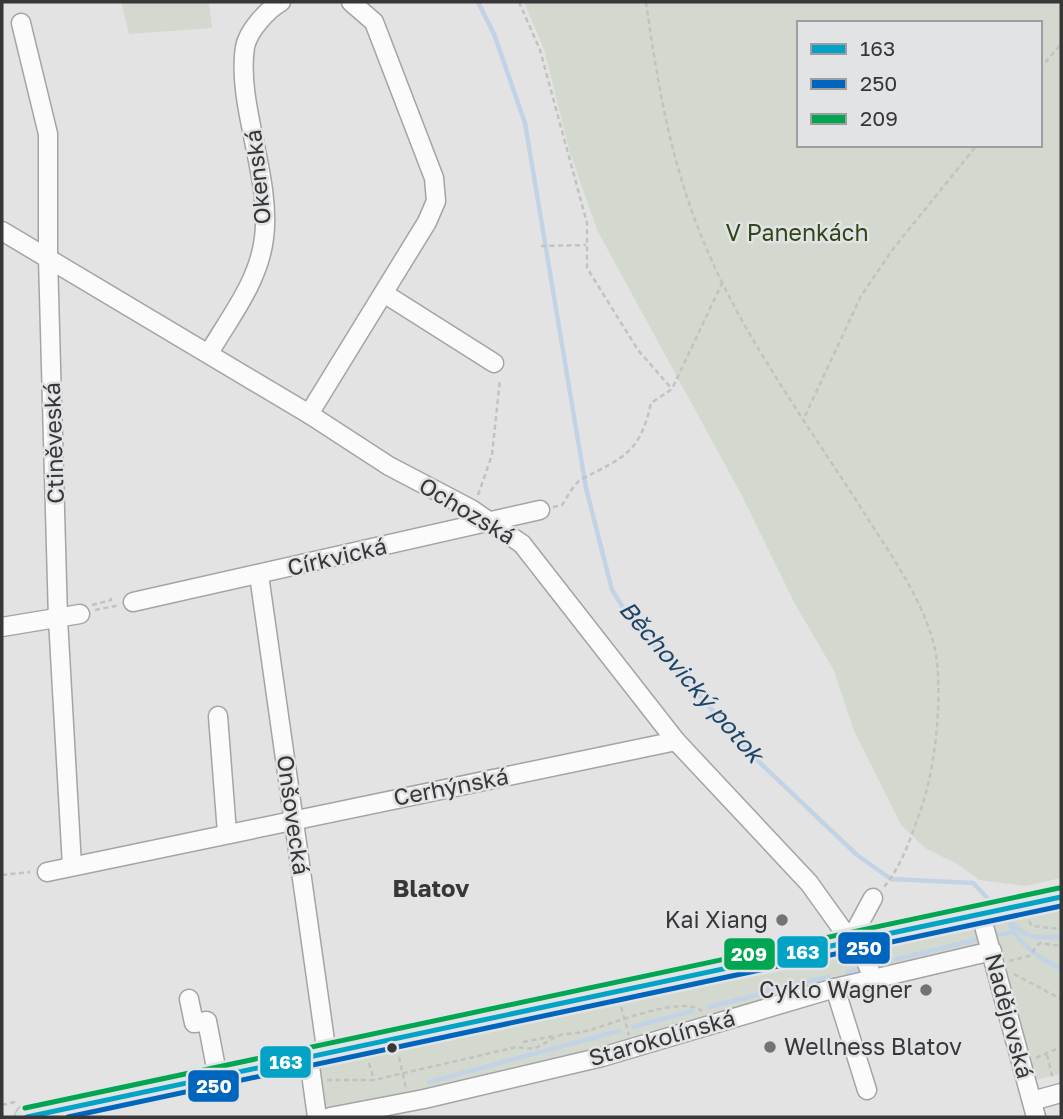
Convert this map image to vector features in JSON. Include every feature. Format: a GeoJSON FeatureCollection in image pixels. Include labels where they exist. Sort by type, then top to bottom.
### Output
{"type":"FeatureCollection","features":[{"type":"Feature","properties":{"kind":"main road"},"geometry":{"type":"LineString","coordinates":[[27,1117],[1061,897]]}},
{"type":"Feature","properties":{"kind":"street","name":"Okenská"},"geometry":{"type":"LineString","coordinates":[[209,353],[250,285],[264,239],[264,203],[245,74],[245,45],[257,24],[281,2]]}},
{"type":"Feature","properties":{"kind":"street"},"geometry":{"type":"LineString","coordinates":[[310,414],[385,294],[427,222],[436,201],[434,178],[374,22],[351,2]]}},
{"type":"Feature","properties":{"kind":"street","name":"Ctiněveská"},"geometry":{"type":"LineString","coordinates":[[20,23],[48,134],[48,258],[58,619],[72,866]]}},
{"type":"Feature","properties":{"kind":"street","name":"Ochozská"},"geometry":{"type":"LineString","coordinates":[[2,231],[310,414],[389,466],[471,509],[522,544],[677,741],[808,883],[842,929],[855,939],[873,978]]}},
{"type":"Feature","properties":{"kind":"street"},"geometry":{"type":"LineString","coordinates":[[385,294],[495,363]]}},
{"type":"Feature","properties":{"kind":"street","name":"Církvická"},"geometry":{"type":"LineString","coordinates":[[133,603],[540,510]]}},
{"type":"Feature","properties":{"kind":"street","name":"Onšovecká"},"geometry":{"type":"LineString","coordinates":[[259,575],[293,818],[318,1057],[317,1117]]}},
{"type":"Feature","properties":{"kind":"street"},"geometry":{"type":"LineString","coordinates":[[2,627],[80,614]]}},
{"type":"Feature","properties":{"kind":"street"},"geometry":{"type":"LineString","coordinates":[[218,716],[226,833]]}},
{"type":"Feature","properties":{"kind":"street","name":"Cerhýnská"},"geometry":{"type":"LineString","coordinates":[[47,872],[293,818],[677,741]]}},
{"type":"Feature","properties":{"kind":"street"},"geometry":{"type":"LineString","coordinates":[[855,939],[873,898]]}},
{"type":"Feature","properties":{"kind":"street","name":"Nadějovská"},"geometry":{"type":"LineString","coordinates":[[981,915],[1034,1109]]}},
{"type":"Feature","properties":{"kind":"street","name":"Starokolínská"},"geometry":{"type":"LineString","coordinates":[[330,1117],[424,1099],[635,1047],[873,978],[994,958]]}},
{"type":"Feature","properties":{"kind":"street"},"geometry":{"type":"LineString","coordinates":[[835,988],[867,1090]]}},
{"type":"Feature","properties":{"kind":"street"},"geometry":{"type":"LineString","coordinates":[[189,999],[194,1023],[207,1021],[218,1078]]}},
{"type":"Feature","properties":{"kind":"street"},"geometry":{"type":"LineString","coordinates":[[1034,1109],[1059,1094]]}},
{"type":"Feature","properties":{"kind":"path"},"geometry":{"type":"LineString","coordinates":[[519,2],[540,50],[587,223],[587,268],[638,350],[672,389]]}},
{"type":"Feature","properties":{"kind":"path"},"geometry":{"type":"LineString","coordinates":[[646,2],[661,106],[685,193],[723,281],[909,585],[934,645],[938,718],[930,783],[894,873],[886,885]]}},
{"type":"Feature","properties":{"kind":"path"},"geometry":{"type":"LineString","coordinates":[[1042,67],[1061,44]]}},
{"type":"Feature","properties":{"kind":"path"},"geometry":{"type":"LineString","coordinates":[[805,418],[861,296],[893,248],[974,147]]}},
{"type":"Feature","properties":{"kind":"path"},"geometry":{"type":"LineString","coordinates":[[541,246],[586,245]]}},
{"type":"Feature","properties":{"kind":"path"},"geometry":{"type":"LineString","coordinates":[[540,510],[562,505],[580,480],[627,455],[647,421],[651,403],[672,389],[723,281]]}},
{"type":"Feature","properties":{"kind":"path"},"geometry":{"type":"LineString","coordinates":[[471,509],[489,470],[492,455],[500,374],[495,363]]}},
{"type":"Feature","properties":{"kind":"path"},"geometry":{"type":"LineString","coordinates":[[80,614],[133,603]]}},
{"type":"Feature","properties":{"kind":"path"},"geometry":{"type":"LineString","coordinates":[[2,875],[47,872]]}},
{"type":"Feature","properties":{"kind":"path"},"geometry":{"type":"LineString","coordinates":[[1015,907],[1032,926],[1061,929]]}},
{"type":"Feature","properties":{"kind":"path"},"geometry":{"type":"LineString","coordinates":[[994,958],[1032,953],[1040,943],[1061,946]]}},
{"type":"Feature","properties":{"kind":"path"},"geometry":{"type":"LineString","coordinates":[[994,958],[1061,999]]}},
{"type":"Feature","properties":{"kind":"path"},"geometry":{"type":"LineString","coordinates":[[523,1042],[580,1033],[623,1018],[668,1008],[697,1007],[713,1024]]}},
{"type":"Feature","properties":{"kind":"path"},"geometry":{"type":"LineString","coordinates":[[622,1010],[635,1047]]}},
{"type":"Feature","properties":{"kind":"path"},"geometry":{"type":"LineString","coordinates":[[321,1079],[373,1080],[517,1047],[540,1048],[557,1036]]}},
{"type":"Feature","properties":{"kind":"path"},"geometry":{"type":"LineString","coordinates":[[1022,1062],[1047,1055],[1061,1047]]}},
{"type":"Feature","properties":{"kind":"path"},"geometry":{"type":"LineString","coordinates":[[399,1054],[403,1074]]}},
{"type":"Feature","properties":{"kind":"path"},"geometry":{"type":"LineString","coordinates":[[1047,1055],[1059,1094]]}},
{"type":"Feature","properties":{"kind":"path"},"geometry":{"type":"LineString","coordinates":[[369,1061],[373,1080]]}},
{"type":"Feature","properties":{"kind":"green space"},"geometry":{"type":"Polygon","coordinates":[[[121,2],[209,2],[212,28],[129,34],[121,2]]]}},
{"type":"Feature","properties":{"kind":"green space","name":"V Panenkách"},"geometry":{"type":"Polygon","coordinates":[[[524,2],[1061,2],[1061,878],[1026,886],[979,880],[959,865],[925,848],[901,825],[854,731],[834,671],[794,602],[741,494],[598,232],[570,153],[544,49],[524,2]]]}},
{"type":"Feature","properties":{"kind":"green space"},"geometry":{"type":"Polygon","coordinates":[[[1061,907],[1061,1074],[1030,1081],[991,922],[1061,907]]]}},
{"type":"Feature","properties":{"kind":"green space"},"geometry":{"type":"Polygon","coordinates":[[[981,915],[992,951],[742,1016],[317,1117],[309,1059],[981,915]]]}},
{"type":"Feature","properties":{"kind":"waterway","name":"Běchovický potok"},"geometry":{"type":"LineString","coordinates":[[478,2],[494,34],[525,123],[586,488],[612,590],[631,620],[757,760],[857,855],[891,879],[973,883],[992,903]]}},
{"type":"Feature","properties":{"kind":"waterway","name":"Běchovický potok"},"geometry":{"type":"LineString","coordinates":[[1006,917],[1030,936],[1061,937]]}},
{"type":"Feature","properties":{"kind":"waterway"},"geometry":{"type":"LineString","coordinates":[[1010,924],[1018,938],[1031,950],[1061,968]]}},
{"type":"Feature","properties":{"kind":"waterway"},"geometry":{"type":"LineString","coordinates":[[999,935],[1013,932]]}},
{"type":"Feature","properties":{"kind":"waterway"},"geometry":{"type":"LineString","coordinates":[[880,963],[976,940]]}},
{"type":"Feature","properties":{"kind":"waterway"},"geometry":{"type":"LineString","coordinates":[[848,972],[861,968]]}},
{"type":"Feature","properties":{"kind":"waterway"},"geometry":{"type":"LineString","coordinates":[[709,1007],[828,977]]}},
{"type":"Feature","properties":{"kind":"waterway"},"geometry":{"type":"LineString","coordinates":[[633,1027],[692,1011]]}},
{"type":"Feature","properties":{"kind":"waterway"},"geometry":{"type":"LineString","coordinates":[[429,1082],[619,1031]]}},
{"type":"Feature","properties":{"kind":"transit line","name":"209"},"geometry":{"type":"LineString","coordinates":[[25,1108],[1059,888]]}},
{"type":"Feature","properties":{"kind":"transit line","name":"163"},"geometry":{"type":"LineString","coordinates":[[27,1117],[1061,897]]}},
{"type":"Feature","properties":{"kind":"transit line","name":"250"},"geometry":{"type":"LineString","coordinates":[[68,1117],[1061,906]]}},
{"type":"Feature","properties":{"kind":"place","name":"Kai Xiang"},"geometry":{"type":"Point","coordinates":[782,920]}},
{"type":"Feature","properties":{"kind":"place","name":"Cyklo Wagner"},"geometry":{"type":"Point","coordinates":[926,990]}},
{"type":"Feature","properties":{"kind":"place","name":"Wellness Blatov"},"geometry":{"type":"Point","coordinates":[770,1047]}},
{"type":"Feature","properties":{"kind":"district","name":"Blatov"},"geometry":{"type":"Point","coordinates":[431,889]}}]}
